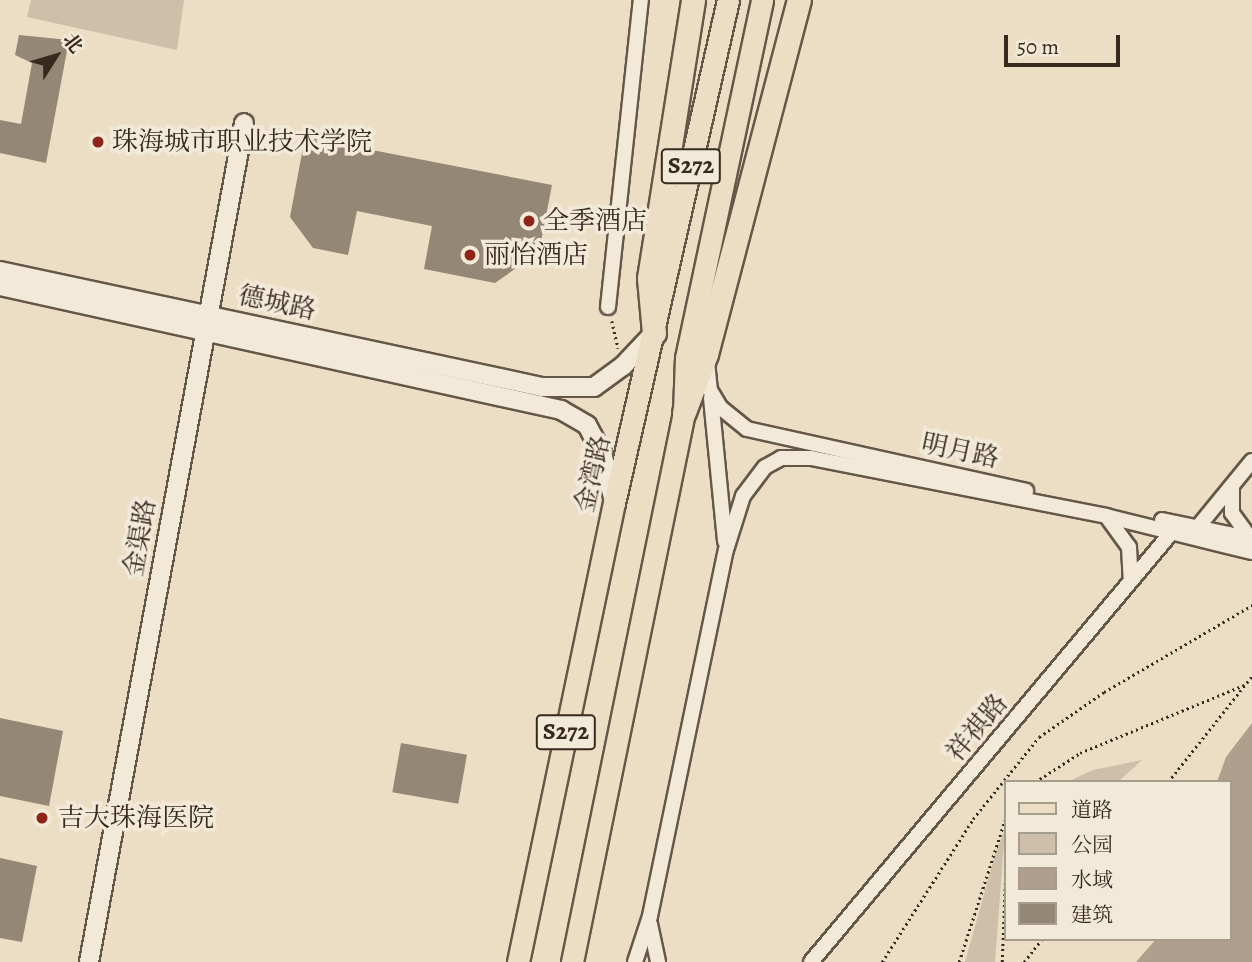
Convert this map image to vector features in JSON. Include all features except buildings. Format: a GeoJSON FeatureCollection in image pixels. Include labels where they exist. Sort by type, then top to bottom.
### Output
{"type":"FeatureCollection","features":[{"type":"Feature","properties":{"kind":"highway"},"geometry":{"type":"LineString","coordinates":[[654,333],[649,278],[693,0]]}},
{"type":"Feature","properties":{"kind":"highway"},"geometry":{"type":"LineString","coordinates":[[684,412],[706,354],[799,0]]}},
{"type":"Feature","properties":{"kind":"main road","name":"金湾路"},"geometry":{"type":"LineString","coordinates":[[518,962],[614,503],[728,0]]}},
{"type":"Feature","properties":{"kind":"main road","name":"S272"},"geometry":{"type":"LineString","coordinates":[[572,962],[684,412],[686,358],[762,0]]}},
{"type":"Feature","properties":{"kind":"street"},"geometry":{"type":"LineString","coordinates":[[608,307],[641,0]]}},
{"type":"Feature","properties":{"kind":"street","name":"金渠路"},"geometry":{"type":"LineString","coordinates":[[89,962],[244,123]]}},
{"type":"Feature","properties":{"kind":"street","name":"德城路"},"geometry":{"type":"LineString","coordinates":[[0,271],[206,322],[537,394]]}},
{"type":"Feature","properties":{"kind":"street","name":"德城路"},"geometry":{"type":"LineString","coordinates":[[0,286],[206,322]]}},
{"type":"Feature","properties":{"kind":"street"},"geometry":{"type":"LineString","coordinates":[[537,394],[594,387],[623,366],[654,333]]}},
{"type":"Feature","properties":{"kind":"street"},"geometry":{"type":"LineString","coordinates":[[635,962],[650,916],[726,550],[706,354]]}},
{"type":"Feature","properties":{"kind":"street","name":"明月路"},"geometry":{"type":"LineString","coordinates":[[710,390],[733,420],[762,434],[1252,543]]}},
{"type":"Feature","properties":{"kind":"street"},"geometry":{"type":"LineString","coordinates":[[537,394],[587,425],[602,453],[614,503]]}},
{"type":"Feature","properties":{"kind":"street","name":"明月路"},"geometry":{"type":"LineString","coordinates":[[726,550],[751,481],[781,458],[811,458],[1176,528]]}},
{"type":"Feature","properties":{"kind":"street"},"geometry":{"type":"LineString","coordinates":[[1194,532],[1252,461]]}},
{"type":"Feature","properties":{"kind":"street"},"geometry":{"type":"LineString","coordinates":[[1232,485],[1232,513],[1252,543]]}},
{"type":"Feature","properties":{"kind":"street"},"geometry":{"type":"LineString","coordinates":[[1106,516],[1129,547],[1132,580]]}},
{"type":"Feature","properties":{"kind":"street","name":"祥祺路"},"geometry":{"type":"LineString","coordinates":[[811,962],[1176,528]]}},
{"type":"Feature","properties":{"kind":"street"},"geometry":{"type":"LineString","coordinates":[[650,916],[650,938],[658,962]]}},
{"type":"Feature","properties":{"kind":"path"},"geometry":{"type":"LineString","coordinates":[[608,307],[623,366]]}},
{"type":"Feature","properties":{"kind":"path"},"geometry":{"type":"LineString","coordinates":[[882,962],[973,818],[1039,737],[1093,699],[1252,605]]}},
{"type":"Feature","properties":{"kind":"path"},"geometry":{"type":"LineString","coordinates":[[1170,780],[1252,676]]}},
{"type":"Feature","properties":{"kind":"path"},"geometry":{"type":"LineString","coordinates":[[1038,780],[1080,753],[1244,685]]}},
{"type":"Feature","properties":{"kind":"path"},"geometry":{"type":"LineString","coordinates":[[958,962],[1004,823]]}},
{"type":"Feature","properties":{"kind":"path"},"geometry":{"type":"LineString","coordinates":[[1002,962],[1004,909]]}},
{"type":"Feature","properties":{"kind":"path"},"geometry":{"type":"LineString","coordinates":[[1024,962],[1040,941]]}},
{"type":"Feature","properties":{"kind":"green space"},"geometry":{"type":"Polygon","coordinates":[[[31,0],[184,0],[177,50],[27,17],[31,0]]]}},
{"type":"Feature","properties":{"kind":"green space"},"geometry":{"type":"Polygon","coordinates":[[[1142,760],[1120,780],[1071,780],[1093,770],[1142,760]]]}},
{"type":"Feature","properties":{"kind":"green space"},"geometry":{"type":"Polygon","coordinates":[[[1004,832],[995,962],[965,962],[997,848],[1004,832]]]}},
{"type":"Feature","properties":{"kind":"water"},"geometry":{"type":"Polygon","coordinates":[[[1252,723],[1252,962],[1136,962],[1154,941],[1231,941],[1231,780],[1218,780],[1226,757],[1252,723]]]}},
{"type":"Feature","properties":{"kind":"place","name":"珠海城市职业技术学院"},"geometry":{"type":"Point","coordinates":[98,142]}},
{"type":"Feature","properties":{"kind":"place","name":"全季酒店"},"geometry":{"type":"Point","coordinates":[529,221]}},
{"type":"Feature","properties":{"kind":"place","name":"丽怡酒店"},"geometry":{"type":"Point","coordinates":[470,255]}},
{"type":"Feature","properties":{"kind":"place","name":"吉大珠海医院"},"geometry":{"type":"Point","coordinates":[42,818]}}]}
